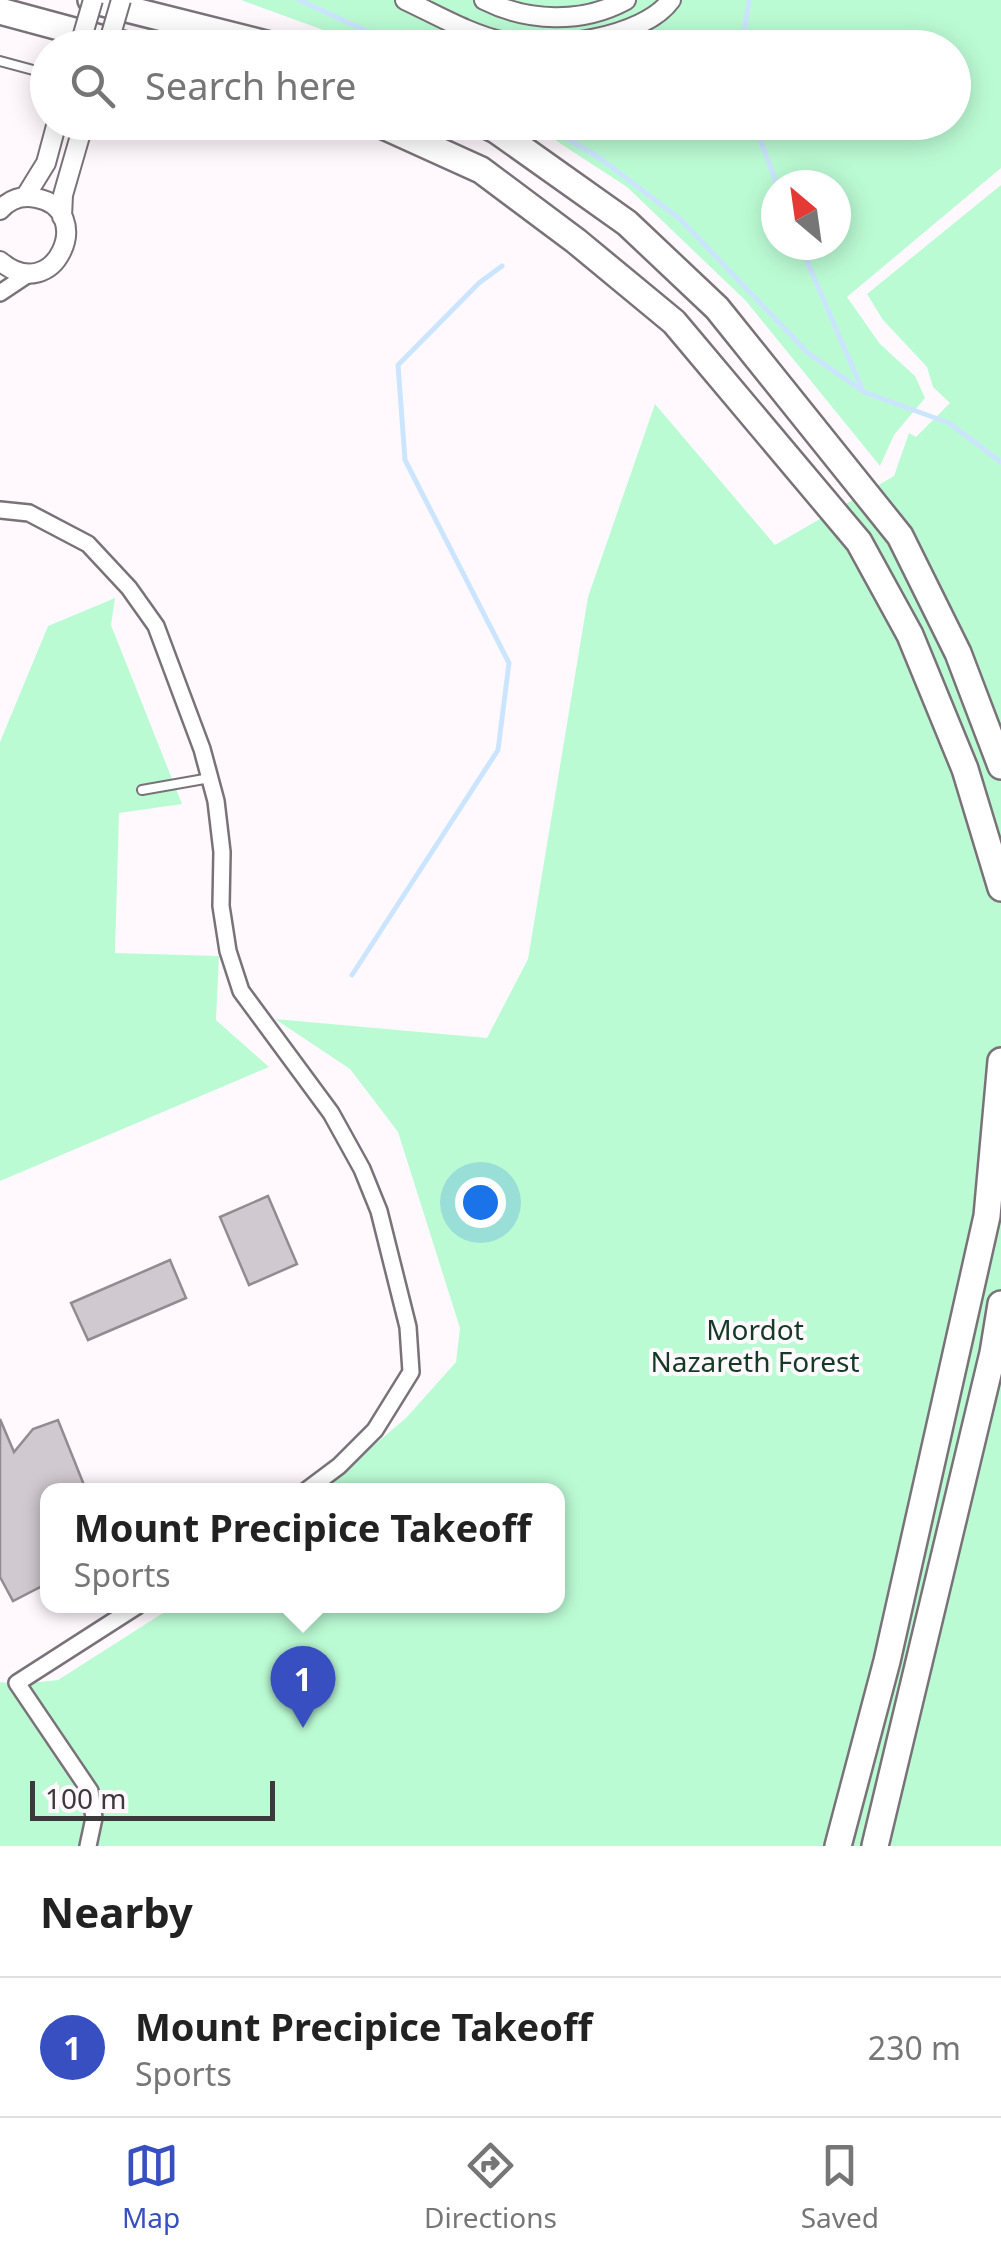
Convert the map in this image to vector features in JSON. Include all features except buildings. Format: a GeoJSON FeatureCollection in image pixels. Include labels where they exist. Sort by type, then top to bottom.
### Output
{"type":"FeatureCollection","features":[{"type":"Feature","properties":{"kind":"highway"},"geometry":{"type":"LineString","coordinates":[[92,0],[211,30]]}},
{"type":"Feature","properties":{"kind":"highway"},"geometry":{"type":"LineString","coordinates":[[0,11],[70,30]]}},
{"type":"Feature","properties":{"kind":"highway"},"geometry":{"type":"LineString","coordinates":[[415,140],[481,170],[576,240],[674,322],[859,542],[917,652],[965,769],[1001,888]]}},
{"type":"Feature","properties":{"kind":"highway"},"geometry":{"type":"LineString","coordinates":[[510,140],[627,223],[717,308],[900,536],[958,653],[1001,766]]}},
{"type":"Feature","properties":{"kind":"highway"},"geometry":{"type":"LineString","coordinates":[[838,1846],[887,1661],[988,1216],[1001,1060]]}},
{"type":"Feature","properties":{"kind":"highway"},"geometry":{"type":"LineString","coordinates":[[875,1846],[993,1353],[1001,1304]]}},
{"type":"Feature","properties":{"kind":"street"},"geometry":{"type":"LineString","coordinates":[[84,30],[92,0]]}},
{"type":"Feature","properties":{"kind":"street"},"geometry":{"type":"LineString","coordinates":[[112,30],[121,0]]}},
{"type":"Feature","properties":{"kind":"street"},"geometry":{"type":"LineString","coordinates":[[405,0],[477,30]]}},
{"type":"Feature","properties":{"kind":"street"},"geometry":{"type":"LineString","coordinates":[[484,0],[545,19],[605,12],[626,0]]}},
{"type":"Feature","properties":{"kind":"street"},"geometry":{"type":"LineString","coordinates":[[621,30],[665,9],[672,0]]}},
{"type":"Feature","properties":{"kind":"street"},"geometry":{"type":"LineString","coordinates":[[0,210],[46,163],[52,140]]}},
{"type":"Feature","properties":{"kind":"street"},"geometry":{"type":"LineString","coordinates":[[0,294],[54,264],[62,254],[66,242],[64,195],[79,140]]}},
{"type":"Feature","properties":{"kind":"street"},"geometry":{"type":"LineString","coordinates":[[14,198],[44,200],[62,217]]}},
{"type":"Feature","properties":{"kind":"street"},"geometry":{"type":"LineString","coordinates":[[0,261],[30,274]]}},
{"type":"Feature","properties":{"kind":"street"},"geometry":{"type":"LineString","coordinates":[[0,510],[29,513],[88,544],[129,588],[156,626],[210,778],[222,852],[221,906],[228,951],[241,992],[330,1113],[362,1169],[389,1244],[408,1327],[411,1372],[375,1430],[316,1483]]}},
{"type":"Feature","properties":{"kind":"street"},"geometry":{"type":"LineString","coordinates":[[0,1691],[126,1613]]}},
{"type":"Feature","properties":{"kind":"street"},"geometry":{"type":"LineString","coordinates":[[17,1684],[90,1791],[94,1818],[88,1846]]}},
{"type":"Feature","properties":{"kind":"lane"},"geometry":{"type":"LineString","coordinates":[[0,61],[30,69]]}},
{"type":"Feature","properties":{"kind":"lane"},"geometry":{"type":"LineString","coordinates":[[142,790],[210,778]]}},
{"type":"Feature","properties":{"kind":"green space"},"geometry":{"type":"Polygon","coordinates":[[[241,0],[1001,0],[1001,168],[847,297],[880,344],[915,376],[925,398],[894,435],[880,466],[746,301],[627,187],[555,140],[971,140],[971,30],[323,30],[241,0]]]}},
{"type":"Feature","properties":{"kind":"green space","name":"Mordot Nazareth Forest"},"geometry":{"type":"Polygon","coordinates":[[[1001,185],[1001,1846],[0,1846],[0,1682],[58,1680],[163,1613],[565,1613],[565,1483],[329,1483],[406,1418],[456,1362],[460,1328],[398,1132],[350,1069],[275,1019],[487,1038],[528,959],[588,597],[655,404],[775,545],[894,476],[909,433],[916,437],[950,403],[933,387],[927,367],[883,320],[867,294],[1001,185]]]}},
{"type":"Feature","properties":{"kind":"green space"},"geometry":{"type":"Polygon","coordinates":[[[115,598],[111,625],[182,804],[119,813],[115,953],[219,956],[216,1020],[269,1067],[0,1181],[0,742],[48,626],[115,598]]]}},
{"type":"Feature","properties":{"kind":"waterway"},"geometry":{"type":"LineString","coordinates":[[299,0],[365,30]]}},
{"type":"Feature","properties":{"kind":"waterway"},"geometry":{"type":"LineString","coordinates":[[745,30],[749,0]]}},
{"type":"Feature","properties":{"kind":"waterway"},"geometry":{"type":"LineString","coordinates":[[570,140],[680,219],[808,353],[864,392],[949,423],[1001,462]]}},
{"type":"Feature","properties":{"kind":"waterway"},"geometry":{"type":"LineString","coordinates":[[761,140],[772,170]]}},
{"type":"Feature","properties":{"kind":"waterway"},"geometry":{"type":"LineString","coordinates":[[806,260],[862,389]]}},
{"type":"Feature","properties":{"kind":"waterway"},"geometry":{"type":"LineString","coordinates":[[352,975],[498,750],[509,663],[405,460],[398,365],[479,283],[502,266]]}},
{"type":"Feature","properties":{"kind":"place","name":"Mount Precipice Takeoff"},"geometry":{"type":"Point","coordinates":[303,1728]}}]}
